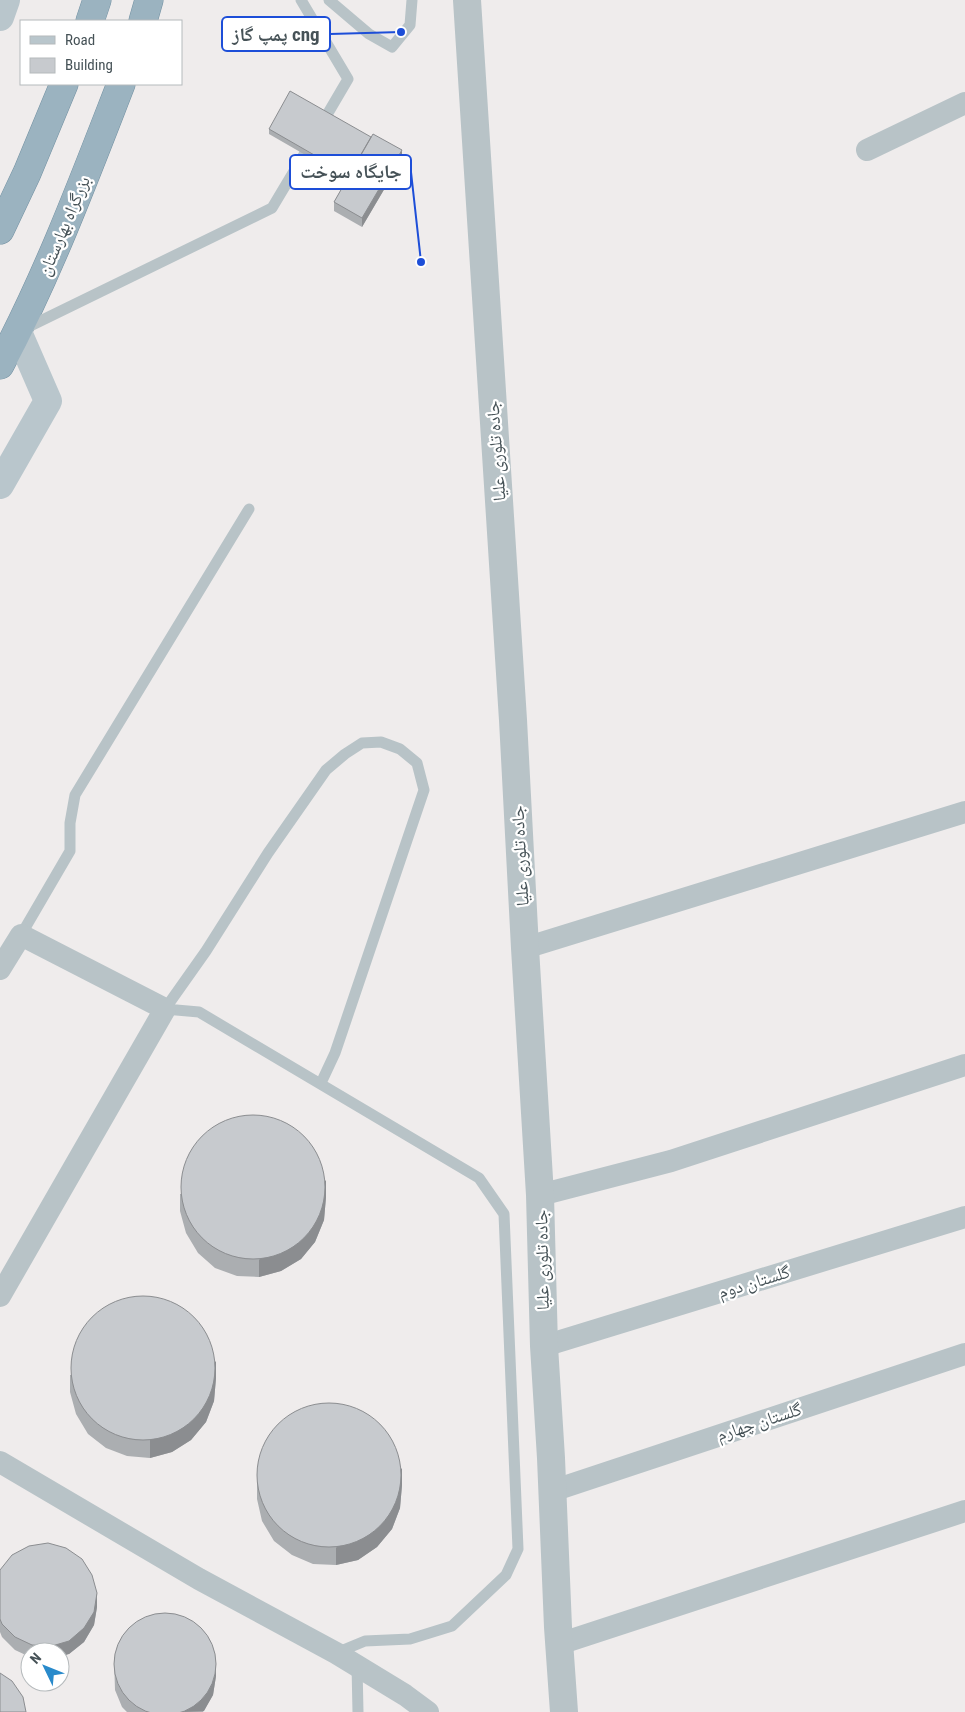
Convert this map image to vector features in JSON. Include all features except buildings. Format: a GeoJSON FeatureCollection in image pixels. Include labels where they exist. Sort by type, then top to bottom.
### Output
{"type":"FeatureCollection","features":[{"type":"Feature","properties":{"kind":"highway"},"geometry":{"type":"LineString","coordinates":[[90,20],[97,0]]}},
{"type":"Feature","properties":{"kind":"highway"},"geometry":{"type":"LineString","coordinates":[[143,20],[150,0]]}},
{"type":"Feature","properties":{"kind":"highway"},"geometry":{"type":"LineString","coordinates":[[0,230],[27,174],[64,85]]}},
{"type":"Feature","properties":{"kind":"highway","name":"بزرگراه بهارستان"},"geometry":{"type":"LineString","coordinates":[[0,365],[18,332],[78,195],[121,85]]}},
{"type":"Feature","properties":{"kind":"main road"},"geometry":{"type":"LineString","coordinates":[[0,17],[6,0]]}},
{"type":"Feature","properties":{"kind":"main road"},"geometry":{"type":"LineString","coordinates":[[0,484],[48,401],[18,332]]}},
{"type":"Feature","properties":{"kind":"street","name":"جاده تلوری علیا"},"geometry":{"type":"LineString","coordinates":[[467,0],[512,700],[540,1195],[544,1346],[564,1712]]}},
{"type":"Feature","properties":{"kind":"street"},"geometry":{"type":"LineString","coordinates":[[866,150],[965,103]]}},
{"type":"Feature","properties":{"kind":"street"},"geometry":{"type":"LineString","coordinates":[[525,948],[965,812]]}},
{"type":"Feature","properties":{"kind":"street"},"geometry":{"type":"LineString","coordinates":[[0,968],[21,935],[165,1009],[0,1296]]}},
{"type":"Feature","properties":{"kind":"street"},"geometry":{"type":"LineString","coordinates":[[540,1195],[672,1161],[965,1065]]}},
{"type":"Feature","properties":{"kind":"street","name":"گلستان دوم"},"geometry":{"type":"LineString","coordinates":[[544,1346],[965,1217]]}},
{"type":"Feature","properties":{"kind":"street","name":"گلستان چهارم"},"geometry":{"type":"LineString","coordinates":[[552,1491],[965,1354]]}},
{"type":"Feature","properties":{"kind":"street"},"geometry":{"type":"LineString","coordinates":[[0,1462],[199,1579],[357,1665],[428,1712]]}},
{"type":"Feature","properties":{"kind":"street"},"geometry":{"type":"LineString","coordinates":[[559,1644],[965,1511]]}},
{"type":"Feature","properties":{"kind":"lane"},"geometry":{"type":"LineString","coordinates":[[18,332],[272,208],[348,79],[301,0]]}},
{"type":"Feature","properties":{"kind":"lane"},"geometry":{"type":"LineString","coordinates":[[329,0],[369,34],[392,47],[410,25],[412,0]]}},
{"type":"Feature","properties":{"kind":"lane"},"geometry":{"type":"LineString","coordinates":[[21,935],[70,851],[70,823],[75,795],[249,509]]}},
{"type":"Feature","properties":{"kind":"lane"},"geometry":{"type":"LineString","coordinates":[[165,1009],[206,951],[268,853],[326,770],[362,743],[381,742],[400,749],[417,763],[424,790],[335,1052],[321,1083]]}},
{"type":"Feature","properties":{"kind":"lane"},"geometry":{"type":"LineString","coordinates":[[165,1009],[199,1012],[479,1178],[504,1214],[518,1549],[506,1575],[452,1626],[410,1639],[365,1641],[336,1653]]}},
{"type":"Feature","properties":{"kind":"lane"},"geometry":{"type":"LineString","coordinates":[[357,1665],[358,1712]]}},
{"type":"Feature","properties":{"kind":"place","name":"پمپ گاز cng"},"geometry":{"type":"Point","coordinates":[401,32]}},
{"type":"Feature","properties":{"kind":"place","name":"جایگاه سوخت"},"geometry":{"type":"Point","coordinates":[421,262]}}]}
